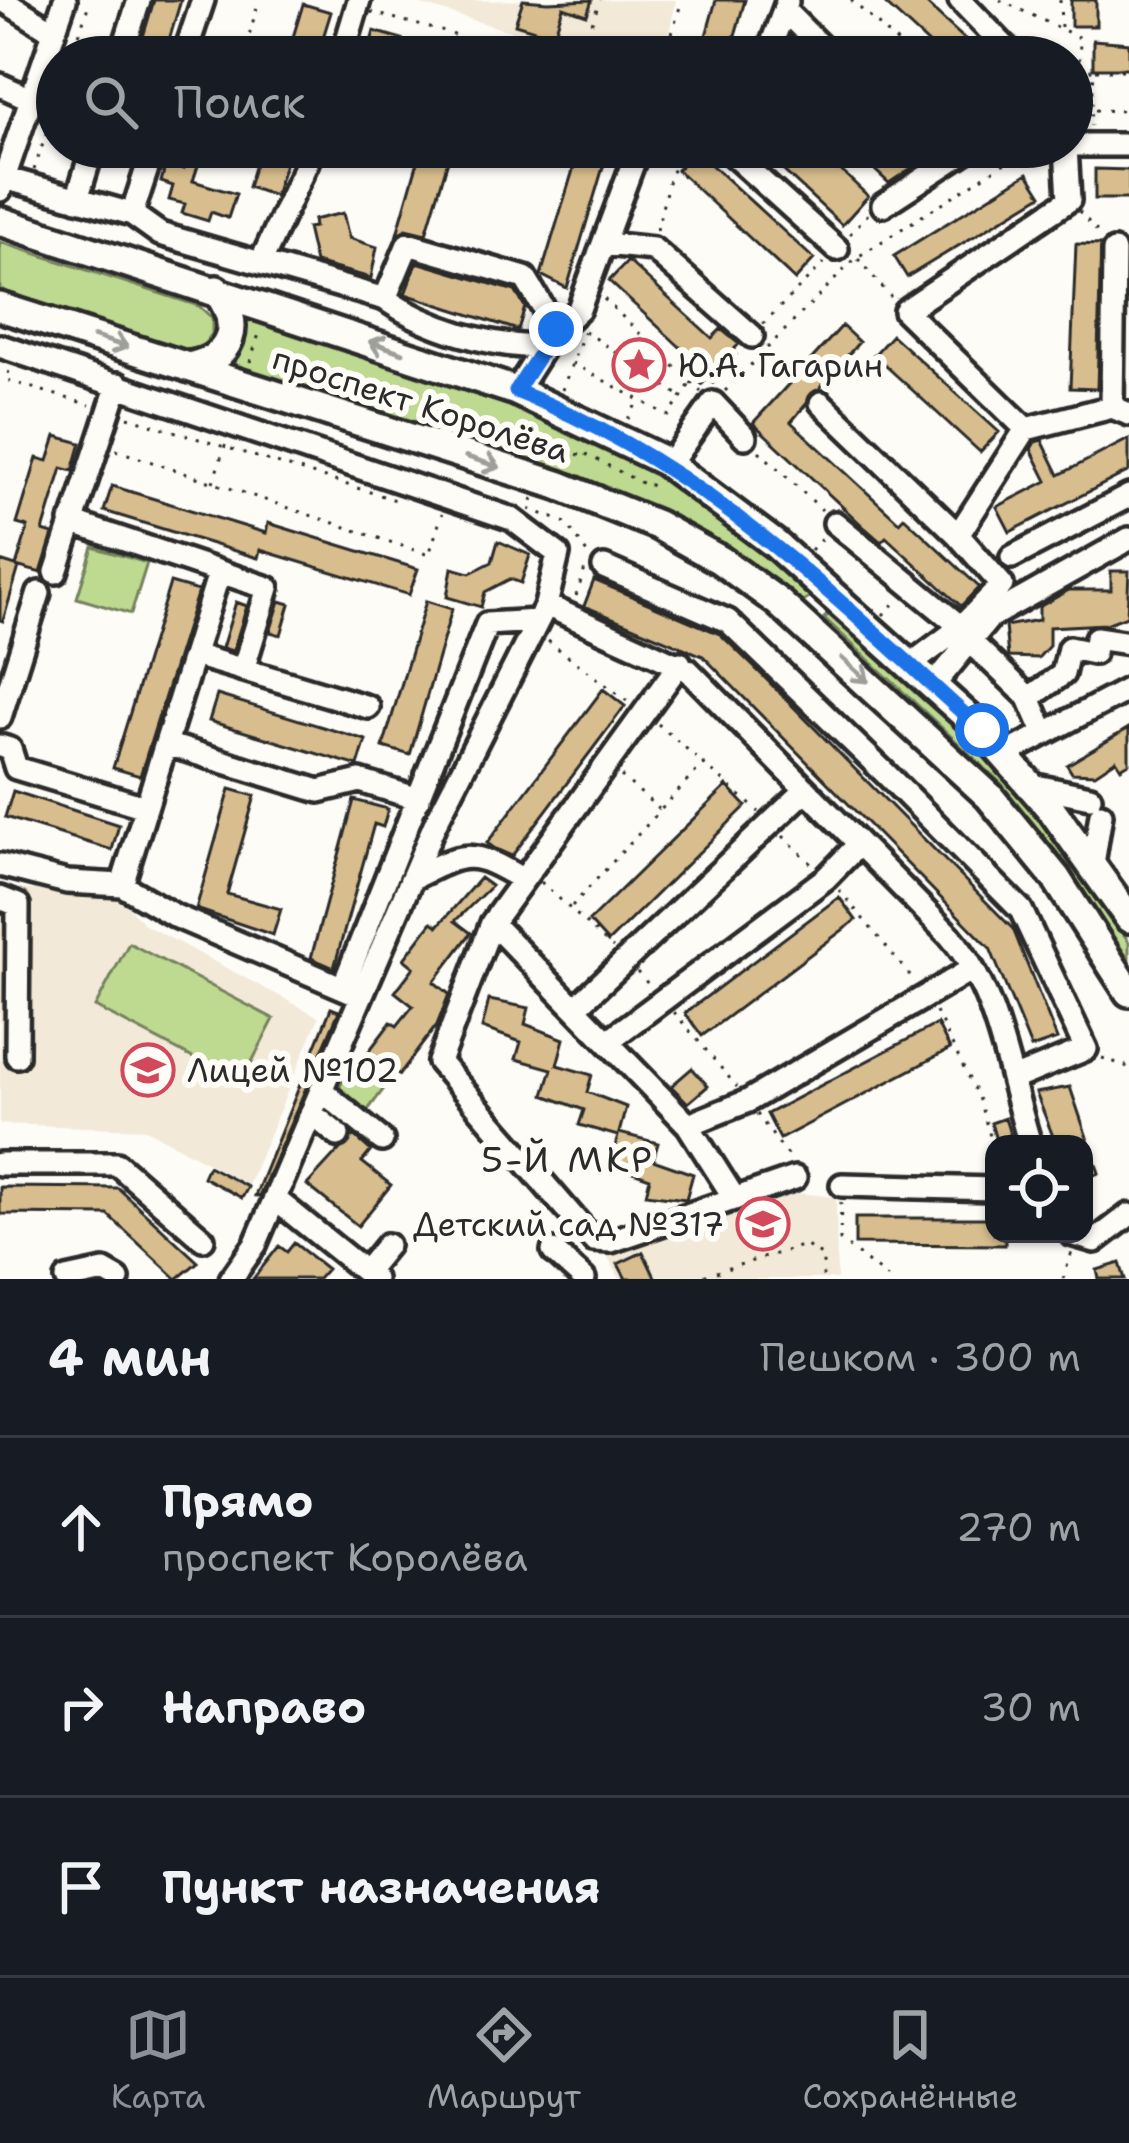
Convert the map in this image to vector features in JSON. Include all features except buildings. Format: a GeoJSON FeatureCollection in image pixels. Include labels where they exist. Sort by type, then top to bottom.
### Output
{"type":"FeatureCollection","features":[{"type":"Feature","properties":{"kind":"main road","name":"проспект Королёва"},"geometry":{"type":"LineString","coordinates":[[0,221],[516,391],[610,431],[669,465],[744,519],[1004,755],[1093,864],[1129,918]]}},
{"type":"Feature","properties":{"kind":"main road"},"geometry":{"type":"LineString","coordinates":[[187,367],[221,356],[231,340],[228,305],[216,290]]}},
{"type":"Feature","properties":{"kind":"main road","name":"проспект Королёва"},"geometry":{"type":"LineString","coordinates":[[0,307],[625,510],[720,560],[805,626],[989,796],[1065,892],[1129,992]]}},
{"type":"Feature","properties":{"kind":"main road"},"geometry":{"type":"LineString","coordinates":[[805,626],[811,606],[835,598]]}},
{"type":"Feature","properties":{"kind":"street"},"geometry":{"type":"LineString","coordinates":[[53,36],[65,0]]}},
{"type":"Feature","properties":{"kind":"street"},"geometry":{"type":"LineString","coordinates":[[128,36],[139,0]]}},
{"type":"Feature","properties":{"kind":"street"},"geometry":{"type":"LineString","coordinates":[[191,36],[203,0]]}},
{"type":"Feature","properties":{"kind":"street"},"geometry":{"type":"LineString","coordinates":[[960,0],[995,36]]}},
{"type":"Feature","properties":{"kind":"street"},"geometry":{"type":"LineString","coordinates":[[11,2],[54,32]]}},
{"type":"Feature","properties":{"kind":"street"},"geometry":{"type":"LineString","coordinates":[[348,36],[358,4]]}},
{"type":"Feature","properties":{"kind":"street"},"geometry":{"type":"LineString","coordinates":[[775,36],[787,7],[813,36]]}},
{"type":"Feature","properties":{"kind":"street"},"geometry":{"type":"LineString","coordinates":[[36,84],[2,184],[29,185],[132,214],[160,234],[385,299],[412,318],[514,347],[550,338]]}},
{"type":"Feature","properties":{"kind":"street"},"geometry":{"type":"LineString","coordinates":[[0,85],[31,99]]}},
{"type":"Feature","properties":{"kind":"street"},"geometry":{"type":"LineString","coordinates":[[1093,146],[1129,145]]}},
{"type":"Feature","properties":{"kind":"street"},"geometry":{"type":"LineString","coordinates":[[77,199],[87,168]]}},
{"type":"Feature","properties":{"kind":"street"},"geometry":{"type":"LineString","coordinates":[[132,214],[147,168]]}},
{"type":"Feature","properties":{"kind":"street"},"geometry":{"type":"LineString","coordinates":[[262,260],[304,168]]}},
{"type":"Feature","properties":{"kind":"street"},"geometry":{"type":"LineString","coordinates":[[516,391],[550,338],[579,309],[632,168]]}},
{"type":"Feature","properties":{"kind":"street"},"geometry":{"type":"LineString","coordinates":[[748,168],[847,253]]}},
{"type":"Feature","properties":{"kind":"street"},"geometry":{"type":"LineString","coordinates":[[883,205],[939,168]]}},
{"type":"Feature","properties":{"kind":"street"},"geometry":{"type":"LineString","coordinates":[[1026,429],[904,311],[1069,200],[1073,168]]}},
{"type":"Feature","properties":{"kind":"street"},"geometry":{"type":"LineString","coordinates":[[385,299],[407,244],[525,278],[550,338]]}},
{"type":"Feature","properties":{"kind":"street"},"geometry":{"type":"LineString","coordinates":[[607,244],[653,249],[752,336]]}},
{"type":"Feature","properties":{"kind":"street"},"geometry":{"type":"LineString","coordinates":[[958,535],[1026,429],[1120,410],[1114,250]]}},
{"type":"Feature","properties":{"kind":"street"},"geometry":{"type":"LineString","coordinates":[[0,346],[512,519],[544,538],[558,554],[538,618],[352,992]]}},
{"type":"Feature","properties":{"kind":"street"},"geometry":{"type":"LineString","coordinates":[[56,572],[118,384]]}},
{"type":"Feature","properties":{"kind":"street"},"geometry":{"type":"LineString","coordinates":[[821,403],[1002,584],[933,686]]}},
{"type":"Feature","properties":{"kind":"street"},"geometry":{"type":"LineString","coordinates":[[669,465],[713,404],[745,437]]}},
{"type":"Feature","properties":{"kind":"street"},"geometry":{"type":"LineString","coordinates":[[1012,557],[1129,496]]}},
{"type":"Feature","properties":{"kind":"street"},"geometry":{"type":"LineString","coordinates":[[71,522],[268,588],[243,670]]}},
{"type":"Feature","properties":{"kind":"street"},"geometry":{"type":"LineString","coordinates":[[835,523],[966,635],[1029,698],[1042,730]]}},
{"type":"Feature","properties":{"kind":"street"},"geometry":{"type":"LineString","coordinates":[[910,665],[1129,539]]}},
{"type":"Feature","properties":{"kind":"street"},"geometry":{"type":"LineString","coordinates":[[597,562],[728,621],[1021,910],[1086,1048],[1013,1079]]}},
{"type":"Feature","properties":{"kind":"street"},"geometry":{"type":"LineString","coordinates":[[122,885],[219,573]]}},
{"type":"Feature","properties":{"kind":"street"},"geometry":{"type":"LineString","coordinates":[[0,717],[39,593]]}},
{"type":"Feature","properties":{"kind":"street"},"geometry":{"type":"LineString","coordinates":[[233,1278],[255,1245],[321,1090],[419,799],[487,624],[569,615],[680,663],[950,937],[972,969],[1013,1079],[1028,1135]]}},
{"type":"Feature","properties":{"kind":"street"},"geometry":{"type":"LineString","coordinates":[[1029,698],[1063,674],[1069,648],[1094,652],[1096,638],[1129,643]]}},
{"type":"Feature","properties":{"kind":"street"},"geometry":{"type":"LineString","coordinates":[[194,656],[368,706]]}},
{"type":"Feature","properties":{"kind":"street"},"geometry":{"type":"LineString","coordinates":[[680,663],[492,923],[439,1062],[592,1240],[611,1240],[795,1178]]}},
{"type":"Feature","properties":{"kind":"street"},"geometry":{"type":"LineString","coordinates":[[1004,755],[1042,730],[1129,689]]}},
{"type":"Feature","properties":{"kind":"street"},"geometry":{"type":"LineString","coordinates":[[166,744],[319,791],[360,781],[419,799]]}},
{"type":"Feature","properties":{"kind":"street"},"geometry":{"type":"LineString","coordinates":[[0,746],[10,749],[16,768],[145,807]]}},
{"type":"Feature","properties":{"kind":"street"},"geometry":{"type":"LineString","coordinates":[[1031,785],[1096,805],[1093,864]]}},
{"type":"Feature","properties":{"kind":"street"},"geometry":{"type":"LineString","coordinates":[[575,1008],[806,790]]}},
{"type":"Feature","properties":{"kind":"street"},"geometry":{"type":"LineString","coordinates":[[608,1041],[826,878],[859,844]]}},
{"type":"Feature","properties":{"kind":"street"},"geometry":{"type":"LineString","coordinates":[[411,879],[467,854],[482,855],[526,876]]}},
{"type":"Feature","properties":{"kind":"street"},"geometry":{"type":"LineString","coordinates":[[0,865],[67,882],[122,885],[175,916],[352,992]]}},
{"type":"Feature","properties":{"kind":"street"},"geometry":{"type":"LineString","coordinates":[[0,898],[18,905],[17,1056]]}},
{"type":"Feature","properties":{"kind":"street"},"geometry":{"type":"LineString","coordinates":[[492,923],[688,1125],[735,1199]]}},
{"type":"Feature","properties":{"kind":"street"},"geometry":{"type":"LineString","coordinates":[[688,1125],[748,1101],[929,999],[972,969]]}},
{"type":"Feature","properties":{"kind":"street"},"geometry":{"type":"LineString","coordinates":[[321,1090],[382,1140]]}},
{"type":"Feature","properties":{"kind":"street"},"geometry":{"type":"LineString","coordinates":[[311,1113],[338,1135]]}},
{"type":"Feature","properties":{"kind":"street"},"geometry":{"type":"LineString","coordinates":[[0,1164],[118,1164],[203,1239]]}},
{"type":"Feature","properties":{"kind":"street"},"geometry":{"type":"LineString","coordinates":[[842,1186],[985,1189]]}},
{"type":"Feature","properties":{"kind":"street"},"geometry":{"type":"LineString","coordinates":[[275,1199],[370,1275],[387,1245]]}},
{"type":"Feature","properties":{"kind":"street"},"geometry":{"type":"LineString","coordinates":[[1093,1240],[1129,1215]]}},
{"type":"Feature","properties":{"kind":"street"},"geometry":{"type":"LineString","coordinates":[[553,1251],[584,1279]]}},
{"type":"Feature","properties":{"kind":"street"},"geometry":{"type":"LineString","coordinates":[[68,1279],[104,1271],[118,1279]]}},
{"type":"Feature","properties":{"kind":"path"},"geometry":{"type":"LineString","coordinates":[[79,36],[90,0]]}},
{"type":"Feature","properties":{"kind":"path"},"geometry":{"type":"LineString","coordinates":[[249,36],[260,0]]}},
{"type":"Feature","properties":{"kind":"path"},"geometry":{"type":"LineString","coordinates":[[592,23],[600,0]]}},
{"type":"Feature","properties":{"kind":"path"},"geometry":{"type":"LineString","coordinates":[[671,36],[682,0]]}},
{"type":"Feature","properties":{"kind":"path"},"geometry":{"type":"LineString","coordinates":[[851,0],[890,36]]}},
{"type":"Feature","properties":{"kind":"path"},"geometry":{"type":"LineString","coordinates":[[1000,0],[1076,36]]}},
{"type":"Feature","properties":{"kind":"path"},"geometry":{"type":"LineString","coordinates":[[1060,0],[1060,28]]}},
{"type":"Feature","properties":{"kind":"path"},"geometry":{"type":"LineString","coordinates":[[358,4],[456,36]]}},
{"type":"Feature","properties":{"kind":"path"},"geometry":{"type":"LineString","coordinates":[[1093,90],[1094,70],[1129,70]]}},
{"type":"Feature","properties":{"kind":"path"},"geometry":{"type":"LineString","coordinates":[[1093,110],[1129,111]]}},
{"type":"Feature","properties":{"kind":"path"},"geometry":{"type":"LineString","coordinates":[[29,185],[36,164]]}},
{"type":"Feature","properties":{"kind":"path"},"geometry":{"type":"LineString","coordinates":[[653,249],[675,168]]}},
{"type":"Feature","properties":{"kind":"path"},"geometry":{"type":"LineString","coordinates":[[590,286],[704,394],[752,336],[847,253],[994,168]]}},
{"type":"Feature","properties":{"kind":"path"},"geometry":{"type":"LineString","coordinates":[[1069,200],[1114,250]]}},
{"type":"Feature","properties":{"kind":"path"},"geometry":{"type":"LineString","coordinates":[[713,404],[847,253],[883,205]]}},
{"type":"Feature","properties":{"kind":"path"},"geometry":{"type":"LineString","coordinates":[[847,253],[904,311]]}},
{"type":"Feature","properties":{"kind":"path"},"geometry":{"type":"LineString","coordinates":[[562,392],[585,331],[682,397]]}},
{"type":"Feature","properties":{"kind":"path"},"geometry":{"type":"LineString","coordinates":[[626,359],[643,336]]}},
{"type":"Feature","properties":{"kind":"path"},"geometry":{"type":"LineString","coordinates":[[572,363],[669,416],[692,382]]}},
{"type":"Feature","properties":{"kind":"path"},"geometry":{"type":"LineString","coordinates":[[5,380],[398,501]]}},
{"type":"Feature","properties":{"kind":"path"},"geometry":{"type":"LineString","coordinates":[[626,424],[639,400]]}},
{"type":"Feature","properties":{"kind":"path"},"geometry":{"type":"LineString","coordinates":[[745,437],[835,523]]}},
{"type":"Feature","properties":{"kind":"path"},"geometry":{"type":"LineString","coordinates":[[98,443],[430,555],[447,497]]}},
{"type":"Feature","properties":{"kind":"path"},"geometry":{"type":"LineString","coordinates":[[212,484],[224,450]]}},
{"type":"Feature","properties":{"kind":"path"},"geometry":{"type":"LineString","coordinates":[[569,615],[597,562]]}},
{"type":"Feature","properties":{"kind":"path"},"geometry":{"type":"LineString","coordinates":[[881,618],[910,585]]}},
{"type":"Feature","properties":{"kind":"path"},"geometry":{"type":"LineString","coordinates":[[538,618],[705,761],[826,878],[929,999],[978,1096],[990,1135]]}},
{"type":"Feature","properties":{"kind":"path"},"geometry":{"type":"LineString","coordinates":[[570,909],[705,761]]}},
{"type":"Feature","properties":{"kind":"path"},"geometry":{"type":"LineString","coordinates":[[607,764],[660,810]]}},
{"type":"Feature","properties":{"kind":"path"},"geometry":{"type":"LineString","coordinates":[[526,876],[570,909],[664,1000],[748,1101],[790,1159],[795,1178]]}},
{"type":"Feature","properties":{"kind":"path"},"geometry":{"type":"LineString","coordinates":[[1086,1048],[1126,1066],[1129,1073]]}},
{"type":"Feature","properties":{"kind":"path"},"geometry":{"type":"LineString","coordinates":[[842,1186],[840,1240],[889,1279]]}},
{"type":"Feature","properties":{"kind":"path"},"geometry":{"type":"LineString","coordinates":[[1063,1279],[1072,1243]]}},
{"type":"Feature","properties":{"kind":"path"},"geometry":{"type":"LineString","coordinates":[[693,1279],[805,1245],[823,1256],[823,1279]]}},
{"type":"Feature","properties":{"kind":"shaded area"},"geometry":{"type":"Polygon","coordinates":[[[676,0],[668,36],[526,36],[409,1],[676,0]]]}},
{"type":"Feature","properties":{"kind":"shaded area","name":"Лицей №102"},"geometry":{"type":"Polygon","coordinates":[[[0,888],[118,896],[145,925],[319,1017],[248,1185],[146,1129],[0,1124],[0,888]]]}},
{"type":"Feature","properties":{"kind":"shaded area","name":"Детский сад №317"},"geometry":{"type":"Polygon","coordinates":[[[786,1192],[836,1197],[837,1279],[620,1279],[605,1252],[786,1192]]]}},
{"type":"Feature","properties":{"kind":"green space"},"geometry":{"type":"Polygon","coordinates":[[[0,242],[199,306],[212,318],[212,334],[202,347],[186,350],[0,290],[0,242]]]}},
{"type":"Feature","properties":{"kind":"green space"},"geometry":{"type":"Polygon","coordinates":[[[241,312],[442,379],[589,439],[660,476],[706,507],[812,596],[802,603],[668,521],[596,488],[449,433],[223,362],[241,312]]]}},
{"type":"Feature","properties":{"kind":"green space"},"geometry":{"type":"Polygon","coordinates":[[[93,547],[147,563],[131,614],[77,598],[93,547]]]}},
{"type":"Feature","properties":{"kind":"green space"},"geometry":{"type":"Polygon","coordinates":[[[830,613],[973,739],[1043,819],[1129,942],[1129,960],[1067,865],[1001,783],[824,618],[830,613]]]}},
{"type":"Feature","properties":{"kind":"green space"},"geometry":{"type":"Polygon","coordinates":[[[129,943],[274,1019],[241,1083],[95,1007],[129,943]]]}},
{"type":"Feature","properties":{"kind":"green space"},"geometry":{"type":"Polygon","coordinates":[[[351,1058],[386,1086],[365,1114],[338,1092],[351,1058]]]}},
{"type":"Feature","properties":{"kind":"place","name":"Ю.А. Гагарин"},"geometry":{"type":"Point","coordinates":[639,365]}},
{"type":"Feature","properties":{"kind":"place","name":"Лицей №102"},"geometry":{"type":"Point","coordinates":[148,1070]}},
{"type":"Feature","properties":{"kind":"place","name":"Детский сад №317"},"geometry":{"type":"Point","coordinates":[763,1224]}},
{"type":"Feature","properties":{"kind":"district","name":"5-Й МКР"},"geometry":{"type":"Point","coordinates":[568,1159]}},
{"type":"Feature","properties":{"kind":"route"},"geometry":{"type":"LineString","coordinates":[[556,329],[516,391],[610,431],[712,495],[775,544],[982,730]]}}]}
